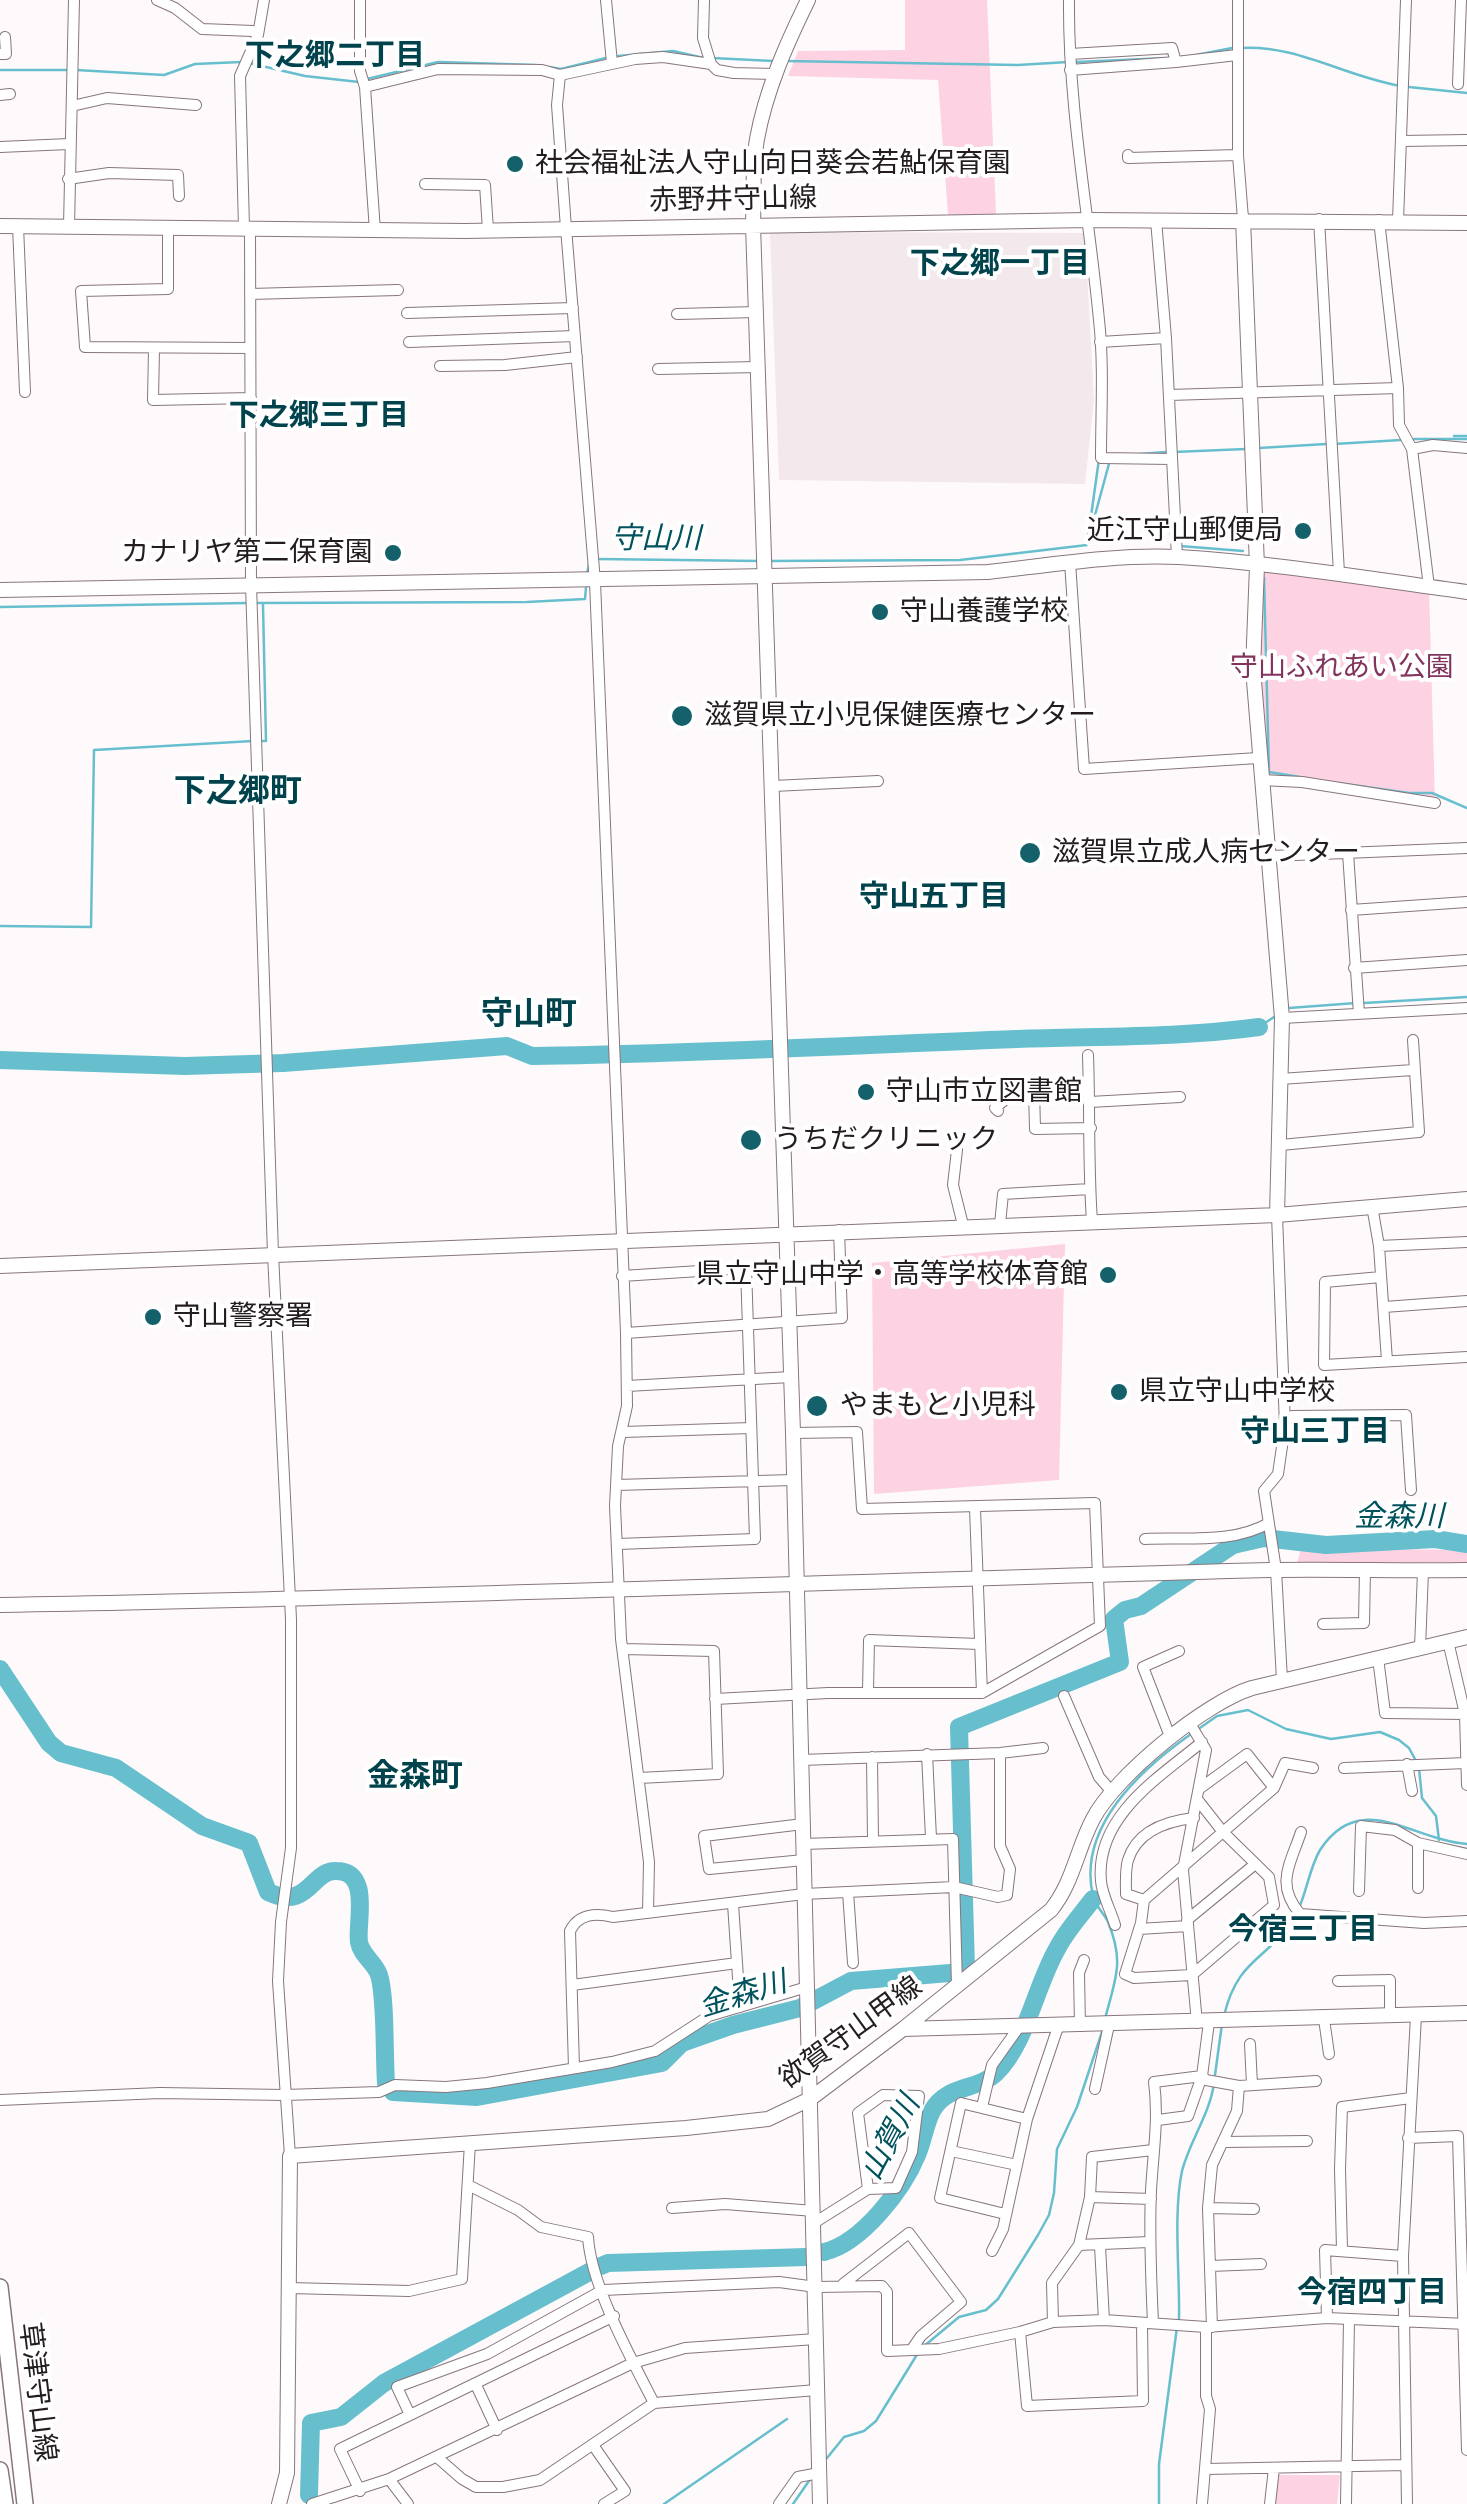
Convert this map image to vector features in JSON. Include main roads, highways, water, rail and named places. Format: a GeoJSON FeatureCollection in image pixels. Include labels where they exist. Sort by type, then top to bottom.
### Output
{"type":"FeatureCollection","features":[{"type":"Feature","properties":{"kind":"main road","name":"草津守山線"},"geometry":{"type":"LineString","coordinates":[[0,2287],[25,2504]]}},
{"type":"Feature","properties":{"kind":"main road","name":"草津守山線"},"geometry":{"type":"LineString","coordinates":[[0,2470],[6,2504]]}},
{"type":"Feature","properties":{"kind":"waterway"},"geometry":{"type":"LineString","coordinates":[[1196,55],[1232,48]]}},
{"type":"Feature","properties":{"kind":"waterway"},"geometry":{"type":"LineString","coordinates":[[1240,48],[1281,51],[1401,86]]}},
{"type":"Feature","properties":{"kind":"waterway"},"geometry":{"type":"LineString","coordinates":[[618,56],[673,51],[704,58]]}},
{"type":"Feature","properties":{"kind":"waterway"},"geometry":{"type":"LineString","coordinates":[[549,67],[561,69],[610,57]]}},
{"type":"Feature","properties":{"kind":"waterway"},"geometry":{"type":"LineString","coordinates":[[712,58],[773,61]]}},
{"type":"Feature","properties":{"kind":"waterway"},"geometry":{"type":"LineString","coordinates":[[1076,62],[1168,58]]}},
{"type":"Feature","properties":{"kind":"waterway"},"geometry":{"type":"LineString","coordinates":[[786,61],[1018,65],[1068,62]]}},
{"type":"Feature","properties":{"kind":"waterway"},"geometry":{"type":"LineString","coordinates":[[76,70],[164,75],[195,64],[241,62]]}},
{"type":"Feature","properties":{"kind":"waterway"},"geometry":{"type":"LineString","coordinates":[[367,79],[438,62],[536,65]]}},
{"type":"Feature","properties":{"kind":"waterway"},"geometry":{"type":"LineString","coordinates":[[249,63],[305,76],[359,82]]}},
{"type":"Feature","properties":{"kind":"waterway"},"geometry":{"type":"LineString","coordinates":[[0,70],[68,70]]}},
{"type":"Feature","properties":{"kind":"waterway"},"geometry":{"type":"LineString","coordinates":[[1409,87],[1467,93]]}},
{"type":"Feature","properties":{"kind":"waterway","name":"守山川"},"geometry":{"type":"LineString","coordinates":[[1454,436],[1467,436]]}},
{"type":"Feature","properties":{"kind":"waterway","name":"守山川"},"geometry":{"type":"LineString","coordinates":[[1414,439],[1467,439]]}},
{"type":"Feature","properties":{"kind":"waterway","name":"守山川"},"geometry":{"type":"LineString","coordinates":[[1334,444],[1401,440]]}},
{"type":"Feature","properties":{"kind":"waterway","name":"守山川"},"geometry":{"type":"LineString","coordinates":[[1259,448],[1326,444]]}},
{"type":"Feature","properties":{"kind":"waterway","name":"守山川"},"geometry":{"type":"LineString","coordinates":[[1174,452],[1246,449]]}},
{"type":"Feature","properties":{"kind":"waterway","name":"守山川"},"geometry":{"type":"LineString","coordinates":[[1139,454],[1166,452]]}},
{"type":"Feature","properties":{"kind":"waterway","name":"守山川"},"geometry":{"type":"LineString","coordinates":[[768,561],[960,560],[1087,545],[1099,459]]}},
{"type":"Feature","properties":{"kind":"waterway"},"geometry":{"type":"LineString","coordinates":[[1091,530],[1110,460]]}},
{"type":"Feature","properties":{"kind":"waterway","name":"守山川"},"geometry":{"type":"LineString","coordinates":[[1180,546],[1243,551]]}},
{"type":"Feature","properties":{"kind":"waterway","name":"守山川"},"geometry":{"type":"LineString","coordinates":[[587,574],[590,559]]}},
{"type":"Feature","properties":{"kind":"waterway","name":"守山川"},"geometry":{"type":"LineString","coordinates":[[598,559],[760,561]]}},
{"type":"Feature","properties":{"kind":"waterway","name":"守山川"},"geometry":{"type":"LineString","coordinates":[[1264,578],[1269,772],[1300,777]]}},
{"type":"Feature","properties":{"kind":"waterway","name":"守山川"},"geometry":{"type":"LineString","coordinates":[[256,603],[527,602],[585,599],[586,587]]}},
{"type":"Feature","properties":{"kind":"waterway"},"geometry":{"type":"LineString","coordinates":[[0,607],[248,603]]}},
{"type":"Feature","properties":{"kind":"waterway","name":"守山川"},"geometry":{"type":"LineString","coordinates":[[261,741],[266,741],[263,605]]}},
{"type":"Feature","properties":{"kind":"waterway","name":"守山川"},"geometry":{"type":"LineString","coordinates":[[0,926],[91,927],[94,750],[253,741]]}},
{"type":"Feature","properties":{"kind":"waterway","name":"守山川"},"geometry":{"type":"LineString","coordinates":[[1338,783],[1432,793],[1467,808]]}},
{"type":"Feature","properties":{"kind":"waterway"},"geometry":{"type":"LineString","coordinates":[[1364,1003],[1467,997]]}},
{"type":"Feature","properties":{"kind":"waterway"},"geometry":{"type":"LineString","coordinates":[[1289,1008],[1356,1003]]}},
{"type":"Feature","properties":{"kind":"waterway"},"geometry":{"type":"LineString","coordinates":[[1259,1027],[1274,1017]]}},
{"type":"Feature","properties":{"kind":"waterway"},"geometry":{"type":"LineString","coordinates":[[0,1060],[185,1066],[283,1063],[507,1046],[532,1056],[593,1055],[1169,1035],[1259,1027]]}},
{"type":"Feature","properties":{"kind":"waterway","name":"金森川"},"geometry":{"type":"LineString","coordinates":[[0,1669],[49,1743],[61,1753],[116,1768],[202,1826],[249,1843],[268,1892],[292,1897],[328,1872],[347,1873],[354,1879],[360,1899],[359,1942],[381,1985],[386,2083],[393,2092],[477,2097],[662,2063],[682,2043],[800,2008],[851,1981],[950,1973],[966,1968],[959,1727],[1120,1662],[1114,1619],[1125,1610],[1141,1606],[1233,1545],[1264,1538],[1326,1545],[1435,1539],[1467,1544]]}},
{"type":"Feature","properties":{"kind":"waterway"},"geometry":{"type":"LineString","coordinates":[[1197,1730],[1217,1716],[1248,1710],[1286,1729],[1331,1739],[1380,1732],[1409,1748],[1416,1761]]}},
{"type":"Feature","properties":{"kind":"waterway"},"geometry":{"type":"LineString","coordinates":[[1105,2019],[1117,1960],[1108,1922],[1093,1896],[1094,1847],[1104,1824],[1133,1783],[1191,1734]]}},
{"type":"Feature","properties":{"kind":"waterway"},"geometry":{"type":"LineString","coordinates":[[1419,1768],[1422,1798],[1436,1816],[1439,1840]]}},
{"type":"Feature","properties":{"kind":"waterway"},"geometry":{"type":"LineString","coordinates":[[1299,1908],[1320,1850],[1336,1832],[1352,1822],[1388,1822],[1467,1844]]}},
{"type":"Feature","properties":{"kind":"waterway","name":"山賀川"},"geometry":{"type":"LineString","coordinates":[[824,2252],[853,2238],[880,2213],[911,2169],[938,2102],[988,2079],[1006,2061],[1023,2031],[1057,1949],[1093,1899]]}},
{"type":"Feature","properties":{"kind":"waterway"},"geometry":{"type":"LineString","coordinates":[[1224,2016],[1230,1996],[1246,1969],[1286,1930],[1295,1915]]}},
{"type":"Feature","properties":{"kind":"waterway"},"geometry":{"type":"LineString","coordinates":[[1215,2075],[1222,2024]]}},
{"type":"Feature","properties":{"kind":"waterway"},"geometry":{"type":"LineString","coordinates":[[923,2347],[959,2317],[986,2310],[998,2299],[1038,2235],[1049,2215],[1054,2193],[1057,2149],[1077,2107],[1102,2032]]}},
{"type":"Feature","properties":{"kind":"waterway"},"geometry":{"type":"LineString","coordinates":[[1179,2319],[1179,2188],[1214,2083]]}},
{"type":"Feature","properties":{"kind":"waterway","name":"山賀川"},"geometry":{"type":"LineString","coordinates":[[601,2266],[806,2257]]}},
{"type":"Feature","properties":{"kind":"waterway","name":"山賀川"},"geometry":{"type":"LineString","coordinates":[[309,2495],[311,2423],[341,2417],[384,2383],[591,2271]]}},
{"type":"Feature","properties":{"kind":"waterway"},"geometry":{"type":"LineString","coordinates":[[1159,2504],[1159,2464],[1177,2327]]}},
{"type":"Feature","properties":{"kind":"waterway"},"geometry":{"type":"LineString","coordinates":[[827,2458],[844,2437],[864,2431],[876,2421],[918,2353]]}},
{"type":"Feature","properties":{"kind":"waterway"},"geometry":{"type":"LineString","coordinates":[[664,2504],[787,2419]]}},
{"type":"Feature","properties":{"kind":"waterway"},"geometry":{"type":"LineString","coordinates":[[793,2504],[811,2478]]}},
{"type":"Feature","properties":{"kind":"place","name":"社会福祉法人守山向日葵会若鮎保育園"},"geometry":{"type":"Point","coordinates":[515,164]}},
{"type":"Feature","properties":{"kind":"place","name":"近江守山郵便局"},"geometry":{"type":"Point","coordinates":[1303,531]}},
{"type":"Feature","properties":{"kind":"place","name":"カナリヤ第二保育園"},"geometry":{"type":"Point","coordinates":[393,553]}},
{"type":"Feature","properties":{"kind":"place","name":"守山養護学校"},"geometry":{"type":"Point","coordinates":[880,612]}},
{"type":"Feature","properties":{"kind":"place","name":"滋賀県立小児保健医療センター"},"geometry":{"type":"Point","coordinates":[682,716]}},
{"type":"Feature","properties":{"kind":"place","name":"滋賀県立成人病センター"},"geometry":{"type":"Point","coordinates":[1030,853]}},
{"type":"Feature","properties":{"kind":"place","name":"守山市立図書館"},"geometry":{"type":"Point","coordinates":[866,1092]}},
{"type":"Feature","properties":{"kind":"place","name":"うちだクリニック"},"geometry":{"type":"Point","coordinates":[751,1140]}},
{"type":"Feature","properties":{"kind":"place","name":"県立守山中学・高等学校体育館"},"geometry":{"type":"Point","coordinates":[1108,1275]}},
{"type":"Feature","properties":{"kind":"place","name":"守山警察署"},"geometry":{"type":"Point","coordinates":[153,1317]}},
{"type":"Feature","properties":{"kind":"place","name":"県立守山中学校"},"geometry":{"type":"Point","coordinates":[1119,1392]}},
{"type":"Feature","properties":{"kind":"place","name":"やまもと小児科"},"geometry":{"type":"Point","coordinates":[817,1406]}},
{"type":"Feature","properties":{"kind":"district","name":"下之郷二丁目"},"geometry":{"type":"Point","coordinates":[335,56]}},
{"type":"Feature","properties":{"kind":"district","name":"下之郷一丁目"},"geometry":{"type":"Point","coordinates":[1000,264]}},
{"type":"Feature","properties":{"kind":"district","name":"下之郷三丁目"},"geometry":{"type":"Point","coordinates":[319,416]}},
{"type":"Feature","properties":{"kind":"district","name":"下之郷町"},"geometry":{"type":"Point","coordinates":[238,792]}},
{"type":"Feature","properties":{"kind":"district","name":"守山五丁目"},"geometry":{"type":"Point","coordinates":[934,897]}},
{"type":"Feature","properties":{"kind":"district","name":"守山町"},"geometry":{"type":"Point","coordinates":[529,1015]}},
{"type":"Feature","properties":{"kind":"district","name":"守山三丁目"},"geometry":{"type":"Point","coordinates":[1315,1432]}},
{"type":"Feature","properties":{"kind":"district","name":"金森町"},"geometry":{"type":"Point","coordinates":[415,1777]}},
{"type":"Feature","properties":{"kind":"district","name":"今宿三丁目"},"geometry":{"type":"Point","coordinates":[1303,1930]}},
{"type":"Feature","properties":{"kind":"district","name":"今宿四丁目"},"geometry":{"type":"Point","coordinates":[1372,2293]}},
{"type":"Feature","properties":{"kind":"park label","name":"守山ふれあい公園"},"geometry":{"type":"Point","coordinates":[1342,668]}}]}
